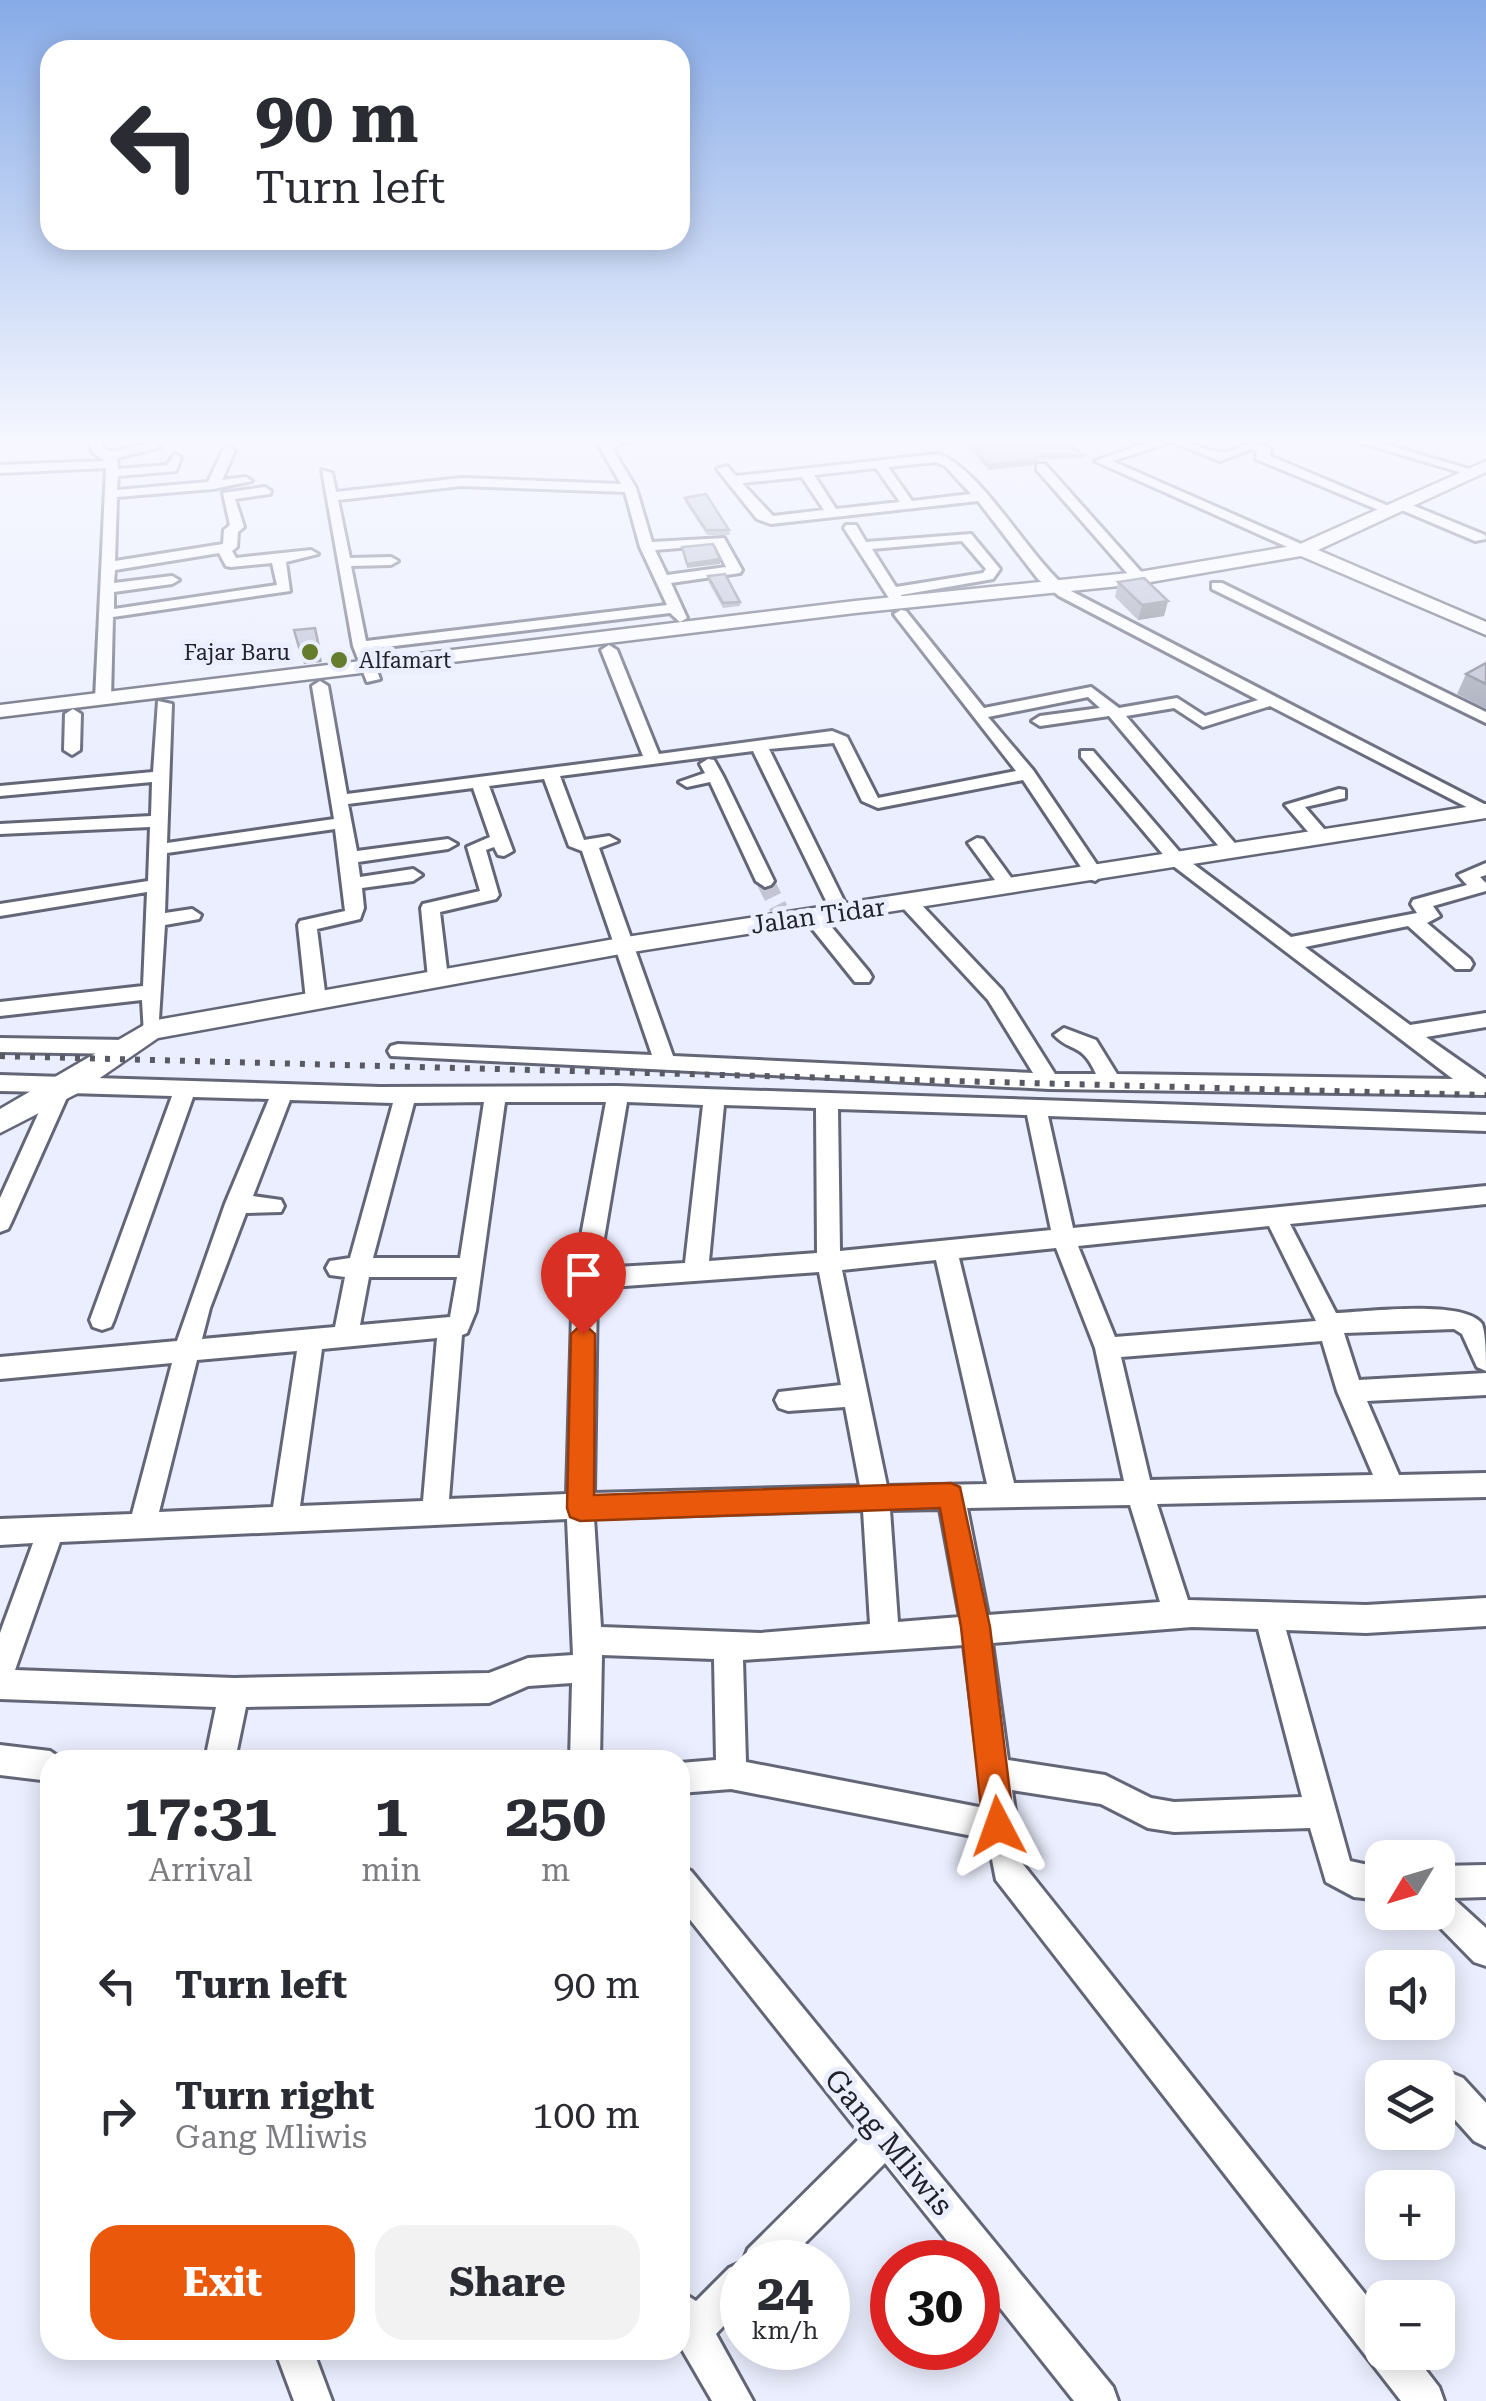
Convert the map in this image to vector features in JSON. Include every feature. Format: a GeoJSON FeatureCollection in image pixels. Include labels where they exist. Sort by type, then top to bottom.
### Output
{"type":"FeatureCollection","features":[{"type":"Feature","properties":{"kind":"main road"},"geometry":{"type":"LineString","coordinates":[[0,723],[320,686],[371,672],[688,634],[897,603],[1059,590],[1303,550],[1486,629]]}},
{"type":"Feature","properties":{"kind":"main road"},"geometry":{"type":"LineString","coordinates":[[0,711],[610,650],[688,634]]}},
{"type":"Feature","properties":{"kind":"main road","name":"Jalan Tidar"},"geometry":{"type":"LineString","coordinates":[[151,1030],[782,915],[813,917],[909,903],[1486,811]]}},
{"type":"Feature","properties":{"kind":"main road"},"geometry":{"type":"LineString","coordinates":[[0,1122],[63,1089],[151,1030]]}},
{"type":"Feature","properties":{"kind":"street"},"geometry":{"type":"LineString","coordinates":[[103,699],[107,549]]}},
{"type":"Feature","properties":{"kind":"street"},"geometry":{"type":"LineString","coordinates":[[106,566],[213,549]]}},
{"type":"Feature","properties":{"kind":"street"},"geometry":{"type":"LineString","coordinates":[[232,549],[231,563],[311,554]]}},
{"type":"Feature","properties":{"kind":"street"},"geometry":{"type":"LineString","coordinates":[[341,549],[360,646],[371,672]]}},
{"type":"Feature","properties":{"kind":"street"},"geometry":{"type":"LineString","coordinates":[[648,549],[688,634]]}},
{"type":"Feature","properties":{"kind":"street"},"geometry":{"type":"LineString","coordinates":[[661,580],[735,570],[723,549]]}},
{"type":"Feature","properties":{"kind":"street"},"geometry":{"type":"LineString","coordinates":[[865,549],[897,603],[1027,774],[1095,874]]}},
{"type":"Feature","properties":{"kind":"street"},"geometry":{"type":"LineString","coordinates":[[897,603],[988,576],[993,569],[976,549]]}},
{"type":"Feature","properties":{"kind":"street"},"geometry":{"type":"LineString","coordinates":[[1025,549],[1059,590],[1486,811]]}},
{"type":"Feature","properties":{"kind":"street"},"geometry":{"type":"LineString","coordinates":[[1113,549],[1139,578]]}},
{"type":"Feature","properties":{"kind":"street"},"geometry":{"type":"LineString","coordinates":[[107,614],[282,589],[286,586],[279,559]]}},
{"type":"Feature","properties":{"kind":"street"},"geometry":{"type":"LineString","coordinates":[[344,562],[391,561]]}},
{"type":"Feature","properties":{"kind":"street"},"geometry":{"type":"LineString","coordinates":[[104,589],[172,580]]}},
{"type":"Feature","properties":{"kind":"street"},"geometry":{"type":"LineString","coordinates":[[1217,586],[1486,718]]}},
{"type":"Feature","properties":{"kind":"street"},"geometry":{"type":"LineString","coordinates":[[360,646],[675,608]]}},
{"type":"Feature","properties":{"kind":"street"},"geometry":{"type":"LineString","coordinates":[[610,650],[652,758]]}},
{"type":"Feature","properties":{"kind":"street"},"geometry":{"type":"LineString","coordinates":[[316,1000],[308,925],[354,914],[342,800],[333,777],[320,686]]}},
{"type":"Feature","properties":{"kind":"street"},"geometry":{"type":"LineString","coordinates":[[980,713],[1091,692],[1114,712],[1233,852]]}},
{"type":"Feature","properties":{"kind":"street"},"geometry":{"type":"LineString","coordinates":[[1212,738],[1197,724],[1274,700]]}},
{"type":"Feature","properties":{"kind":"street"},"geometry":{"type":"LineString","coordinates":[[151,1030],[164,704]]}},
{"type":"Feature","properties":{"kind":"street"},"geometry":{"type":"LineString","coordinates":[[1040,721],[1178,704],[1203,722]]}},
{"type":"Feature","properties":{"kind":"street"},"geometry":{"type":"LineString","coordinates":[[72,750],[73,714]]}},
{"type":"Feature","properties":{"kind":"street"},"geometry":{"type":"LineString","coordinates":[[342,800],[550,770],[836,737],[871,801],[878,804],[1027,774]]}},
{"type":"Feature","properties":{"kind":"street"},"geometry":{"type":"LineString","coordinates":[[758,744],[841,913]]}},
{"type":"Feature","properties":{"kind":"street"},"geometry":{"type":"LineString","coordinates":[[702,752],[764,882]]}},
{"type":"Feature","properties":{"kind":"street"},"geometry":{"type":"LineString","coordinates":[[1087,754],[1178,862],[1484,1090]]}},
{"type":"Feature","properties":{"kind":"street"},"geometry":{"type":"LineString","coordinates":[[550,770],[576,844],[609,842]]}},
{"type":"Feature","properties":{"kind":"street"},"geometry":{"type":"LineString","coordinates":[[0,791],[164,776]]}},
{"type":"Feature","properties":{"kind":"street"},"geometry":{"type":"LineString","coordinates":[[687,782],[715,776]]}},
{"type":"Feature","properties":{"kind":"street"},"geometry":{"type":"LineString","coordinates":[[438,978],[430,908],[490,894],[476,847],[502,847],[480,782]]}},
{"type":"Feature","properties":{"kind":"street"},"geometry":{"type":"LineString","coordinates":[[1322,837],[1294,805],[1339,794]]}},
{"type":"Feature","properties":{"kind":"street"},"geometry":{"type":"LineString","coordinates":[[0,828],[159,820]]}},
{"type":"Feature","properties":{"kind":"street"},"geometry":{"type":"LineString","coordinates":[[160,849],[343,823]]}},
{"type":"Feature","properties":{"kind":"street"},"geometry":{"type":"LineString","coordinates":[[978,843],[1009,887]]}},
{"type":"Feature","properties":{"kind":"street"},"geometry":{"type":"LineString","coordinates":[[348,858],[448,844]]}},
{"type":"Feature","properties":{"kind":"street"},"geometry":{"type":"LineString","coordinates":[[588,845],[664,1062]]}},
{"type":"Feature","properties":{"kind":"street"},"geometry":{"type":"LineString","coordinates":[[1291,943],[1431,916],[1420,904],[1480,886],[1467,875],[1486,869]]}},
{"type":"Feature","properties":{"kind":"street"},"geometry":{"type":"LineString","coordinates":[[352,884],[414,875]]}},
{"type":"Feature","properties":{"kind":"street"},"geometry":{"type":"LineString","coordinates":[[0,910],[156,884]]}},
{"type":"Feature","properties":{"kind":"street"},"geometry":{"type":"LineString","coordinates":[[909,903],[996,995],[1049,1081]]}},
{"type":"Feature","properties":{"kind":"street"},"geometry":{"type":"LineString","coordinates":[[154,921],[192,914]]}},
{"type":"Feature","properties":{"kind":"street"},"geometry":{"type":"LineString","coordinates":[[813,917],[862,977]]}},
{"type":"Feature","properties":{"kind":"street"},"geometry":{"type":"LineString","coordinates":[[1411,919],[1462,964]]}},
{"type":"Feature","properties":{"kind":"street"},"geometry":{"type":"LineString","coordinates":[[0,1009],[153,992]]}},
{"type":"Feature","properties":{"kind":"street"},"geometry":{"type":"LineString","coordinates":[[1406,1033],[1486,1020]]}},
{"type":"Feature","properties":{"kind":"street"},"geometry":{"type":"LineString","coordinates":[[1064,1035],[1077,1036],[1095,1050],[1110,1082]]}},
{"type":"Feature","properties":{"kind":"street"},"geometry":{"type":"LineString","coordinates":[[0,1045],[126,1047]]}},
{"type":"Feature","properties":{"kind":"street"},"geometry":{"type":"LineString","coordinates":[[398,1051],[1049,1081],[1484,1090]]}},
{"type":"Feature","properties":{"kind":"street"},"geometry":{"type":"LineString","coordinates":[[0,1084],[63,1089],[405,1096],[618,1094],[1486,1123]]}},
{"type":"Feature","properties":{"kind":"street"},"geometry":{"type":"LineString","coordinates":[[0,1223],[63,1089]]}},
{"type":"Feature","properties":{"kind":"street"},"geometry":{"type":"LineString","coordinates":[[102,1320],[185,1090]]}},
{"type":"Feature","properties":{"kind":"street"},"geometry":{"type":"LineString","coordinates":[[142,1527],[198,1308],[282,1093]]}},
{"type":"Feature","properties":{"kind":"street"},"geometry":{"type":"LineString","coordinates":[[585,1750],[588,1654],[580,1508],[585,1279],[618,1094]]}},
{"type":"Feature","properties":{"kind":"street"},"geometry":{"type":"LineString","coordinates":[[346,1334],[349,1268],[405,1096]]}},
{"type":"Feature","properties":{"kind":"street"},"geometry":{"type":"LineString","coordinates":[[434,1514],[450,1330],[462,1317],[466,1267],[495,1097]]}},
{"type":"Feature","properties":{"kind":"street"},"geometry":{"type":"LineString","coordinates":[[696,1269],[714,1099]]}},
{"type":"Feature","properties":{"kind":"street"},"geometry":{"type":"LineString","coordinates":[[827,1103],[829,1262],[876,1498],[886,1638]]}},
{"type":"Feature","properties":{"kind":"street"},"geometry":{"type":"LineString","coordinates":[[1036,1110],[1064,1239],[1108,1348],[1140,1494],[1178,1613]]}},
{"type":"Feature","properties":{"kind":"street"},"geometry":{"type":"LineString","coordinates":[[585,1279],[829,1262],[1486,1195]]}},
{"type":"Feature","properties":{"kind":"street"},"geometry":{"type":"LineString","coordinates":[[236,1204],[272,1206]]}},
{"type":"Feature","properties":{"kind":"street"},"geometry":{"type":"LineString","coordinates":[[1276,1218],[1330,1327],[1350,1391],[1391,1486]]}},
{"type":"Feature","properties":{"kind":"street"},"geometry":{"type":"LineString","coordinates":[[945,1248],[1003,1494]]}},
{"type":"Feature","properties":{"kind":"street"},"geometry":{"type":"LineString","coordinates":[[349,1268],[466,1267]]}},
{"type":"Feature","properties":{"kind":"street"},"geometry":{"type":"LineString","coordinates":[[1108,1348],[1458,1318],[1471,1326],[1486,1360]]}},
{"type":"Feature","properties":{"kind":"street"},"geometry":{"type":"LineString","coordinates":[[0,1368],[346,1334],[450,1330]]}},
{"type":"Feature","properties":{"kind":"street"},"geometry":{"type":"LineString","coordinates":[[284,1519],[312,1338]]}},
{"type":"Feature","properties":{"kind":"street"},"geometry":{"type":"LineString","coordinates":[[1350,1391],[1486,1384]]}},
{"type":"Feature","properties":{"kind":"street"},"geometry":{"type":"LineString","coordinates":[[788,1400],[858,1396]]}},
{"type":"Feature","properties":{"kind":"street"},"geometry":{"type":"LineString","coordinates":[[0,1532],[951,1495],[1486,1485]]}},
{"type":"Feature","properties":{"kind":"street"},"geometry":{"type":"LineString","coordinates":[[951,1495],[976,1627],[1001,1850],[1016,1885],[1303,2238],[1365,2321]]}},
{"type":"Feature","properties":{"kind":"street"},"geometry":{"type":"LineString","coordinates":[[0,1673],[51,1530]]}},
{"type":"Feature","properties":{"kind":"street"},"geometry":{"type":"LineString","coordinates":[[0,1684],[234,1693],[489,1688],[588,1654],[886,1638],[976,1627],[1178,1613],[1366,1618],[1486,1612]]}},
{"type":"Feature","properties":{"kind":"street"},"geometry":{"type":"LineString","coordinates":[[1268,1614],[1337,1871],[1365,1882]]}},
{"type":"Feature","properties":{"kind":"street"},"geometry":{"type":"LineString","coordinates":[[728,1646],[731,1774]]}},
{"type":"Feature","properties":{"kind":"street"},"geometry":{"type":"LineString","coordinates":[[222,1750],[234,1693]]}},
{"type":"Feature","properties":{"kind":"street"},"geometry":{"type":"LineString","coordinates":[[0,1760],[40,1765]]}},
{"type":"Feature","properties":{"kind":"street"},"geometry":{"type":"LineString","coordinates":[[690,1777],[731,1774],[998,1826]]}},
{"type":"Feature","properties":{"kind":"street"},"geometry":{"type":"LineString","coordinates":[[995,1774],[1037,1777],[1105,1790],[1148,1812],[1174,1817],[1322,1812]]}},
{"type":"Feature","properties":{"kind":"street"},"geometry":{"type":"LineString","coordinates":[[1455,1882],[1486,1881]]}},
{"type":"Feature","properties":{"kind":"street","name":"Gang Mliwis"},"geometry":{"type":"LineString","coordinates":[[690,1894],[1099,2401]]}},
{"type":"Feature","properties":{"kind":"street"},"geometry":{"type":"LineString","coordinates":[[1455,1921],[1486,1950]]}},
{"type":"Feature","properties":{"kind":"street"},"geometry":{"type":"LineString","coordinates":[[1455,2095],[1486,2130]]}},
{"type":"Feature","properties":{"kind":"street"},"geometry":{"type":"LineString","coordinates":[[783,2240],[885,2138]]}},
{"type":"Feature","properties":{"kind":"street"},"geometry":{"type":"LineString","coordinates":[[690,2317],[720,2296]]}},
{"type":"Feature","properties":{"kind":"street"},"geometry":{"type":"LineString","coordinates":[[690,2327],[734,2401]]}},
{"type":"Feature","properties":{"kind":"street"},"geometry":{"type":"LineString","coordinates":[[298,2360],[313,2401]]}},
{"type":"Feature","properties":{"kind":"street"},"geometry":{"type":"LineString","coordinates":[[1402,2370],[1425,2401]]}},
{"type":"Feature","properties":{"kind":"building"},"geometry":{"type":"Polygon","coordinates":[[[683,549],[715,549],[720,559],[687,564],[683,549]]]}},
{"type":"Feature","properties":{"kind":"building"},"geometry":{"type":"Polygon","coordinates":[[[725,574],[740,602],[723,603],[708,576],[725,574]]]}},
{"type":"Feature","properties":{"kind":"building"},"geometry":{"type":"Polygon","coordinates":[[[1144,578],[1168,601],[1142,605],[1118,582],[1144,578]]]}},
{"type":"Feature","properties":{"kind":"building"},"geometry":{"type":"Polygon","coordinates":[[[315,628],[320,652],[301,654],[294,630],[315,628]]]}},
{"type":"Feature","properties":{"kind":"building"},"geometry":{"type":"Polygon","coordinates":[[[1486,663],[1486,684],[1466,674],[1486,663]]]}},
{"type":"Feature","properties":{"kind":"tunnel"},"geometry":{"type":"LineString","coordinates":[[765,881],[779,909]]}},
{"type":"Feature","properties":{"kind":"railway"},"geometry":{"type":"LineString","coordinates":[[0,1056],[1486,1095]]}},
{"type":"Feature","properties":{"kind":"place","name":"Fajar Baru"},"geometry":{"type":"Point","coordinates":[310,652]}},
{"type":"Feature","properties":{"kind":"place","name":"Alfamart"},"geometry":{"type":"Point","coordinates":[339,660]}},
{"type":"Feature","properties":{"kind":"route"},"geometry":{"type":"LineString","coordinates":[[583,1334],[580,1508],[951,1495],[976,1627],[998,1826]]}}]}
